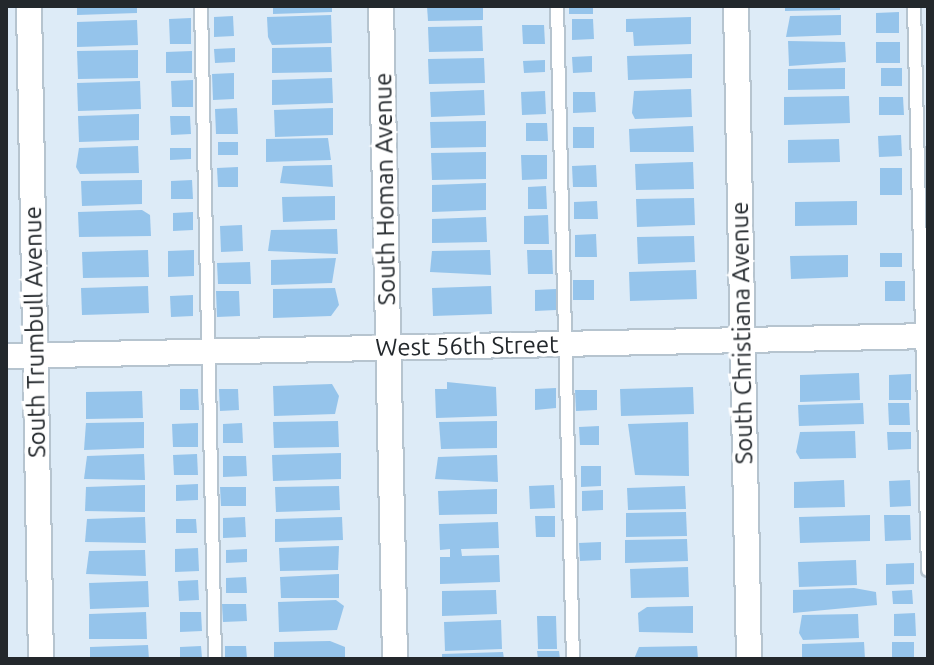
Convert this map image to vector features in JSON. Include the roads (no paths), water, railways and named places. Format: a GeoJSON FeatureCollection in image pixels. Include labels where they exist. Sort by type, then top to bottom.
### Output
{"type":"FeatureCollection","features":[{"type":"Feature","properties":{"kind":"street","name":"South Trumbull Avenue"},"geometry":{"type":"LineString","coordinates":[[29,6],[41,659]]}},
{"type":"Feature","properties":{"kind":"street","name":"South Homan Avenue"},"geometry":{"type":"LineString","coordinates":[[381,6],[395,659]]}},
{"type":"Feature","properties":{"kind":"street","name":"South Christiana Avenue"},"geometry":{"type":"LineString","coordinates":[[736,6],[749,659]]}},
{"type":"Feature","properties":{"kind":"street","name":"West 56th Street"},"geometry":{"type":"LineString","coordinates":[[6,356],[926,336]]}},
{"type":"Feature","properties":{"kind":"lane"},"geometry":{"type":"LineString","coordinates":[[201,6],[215,659]]}},
{"type":"Feature","properties":{"kind":"lane"},"geometry":{"type":"LineString","coordinates":[[557,6],[573,659]]}},
{"type":"Feature","properties":{"kind":"lane"},"geometry":{"type":"LineString","coordinates":[[914,6],[926,336],[928,570]]}}]}
